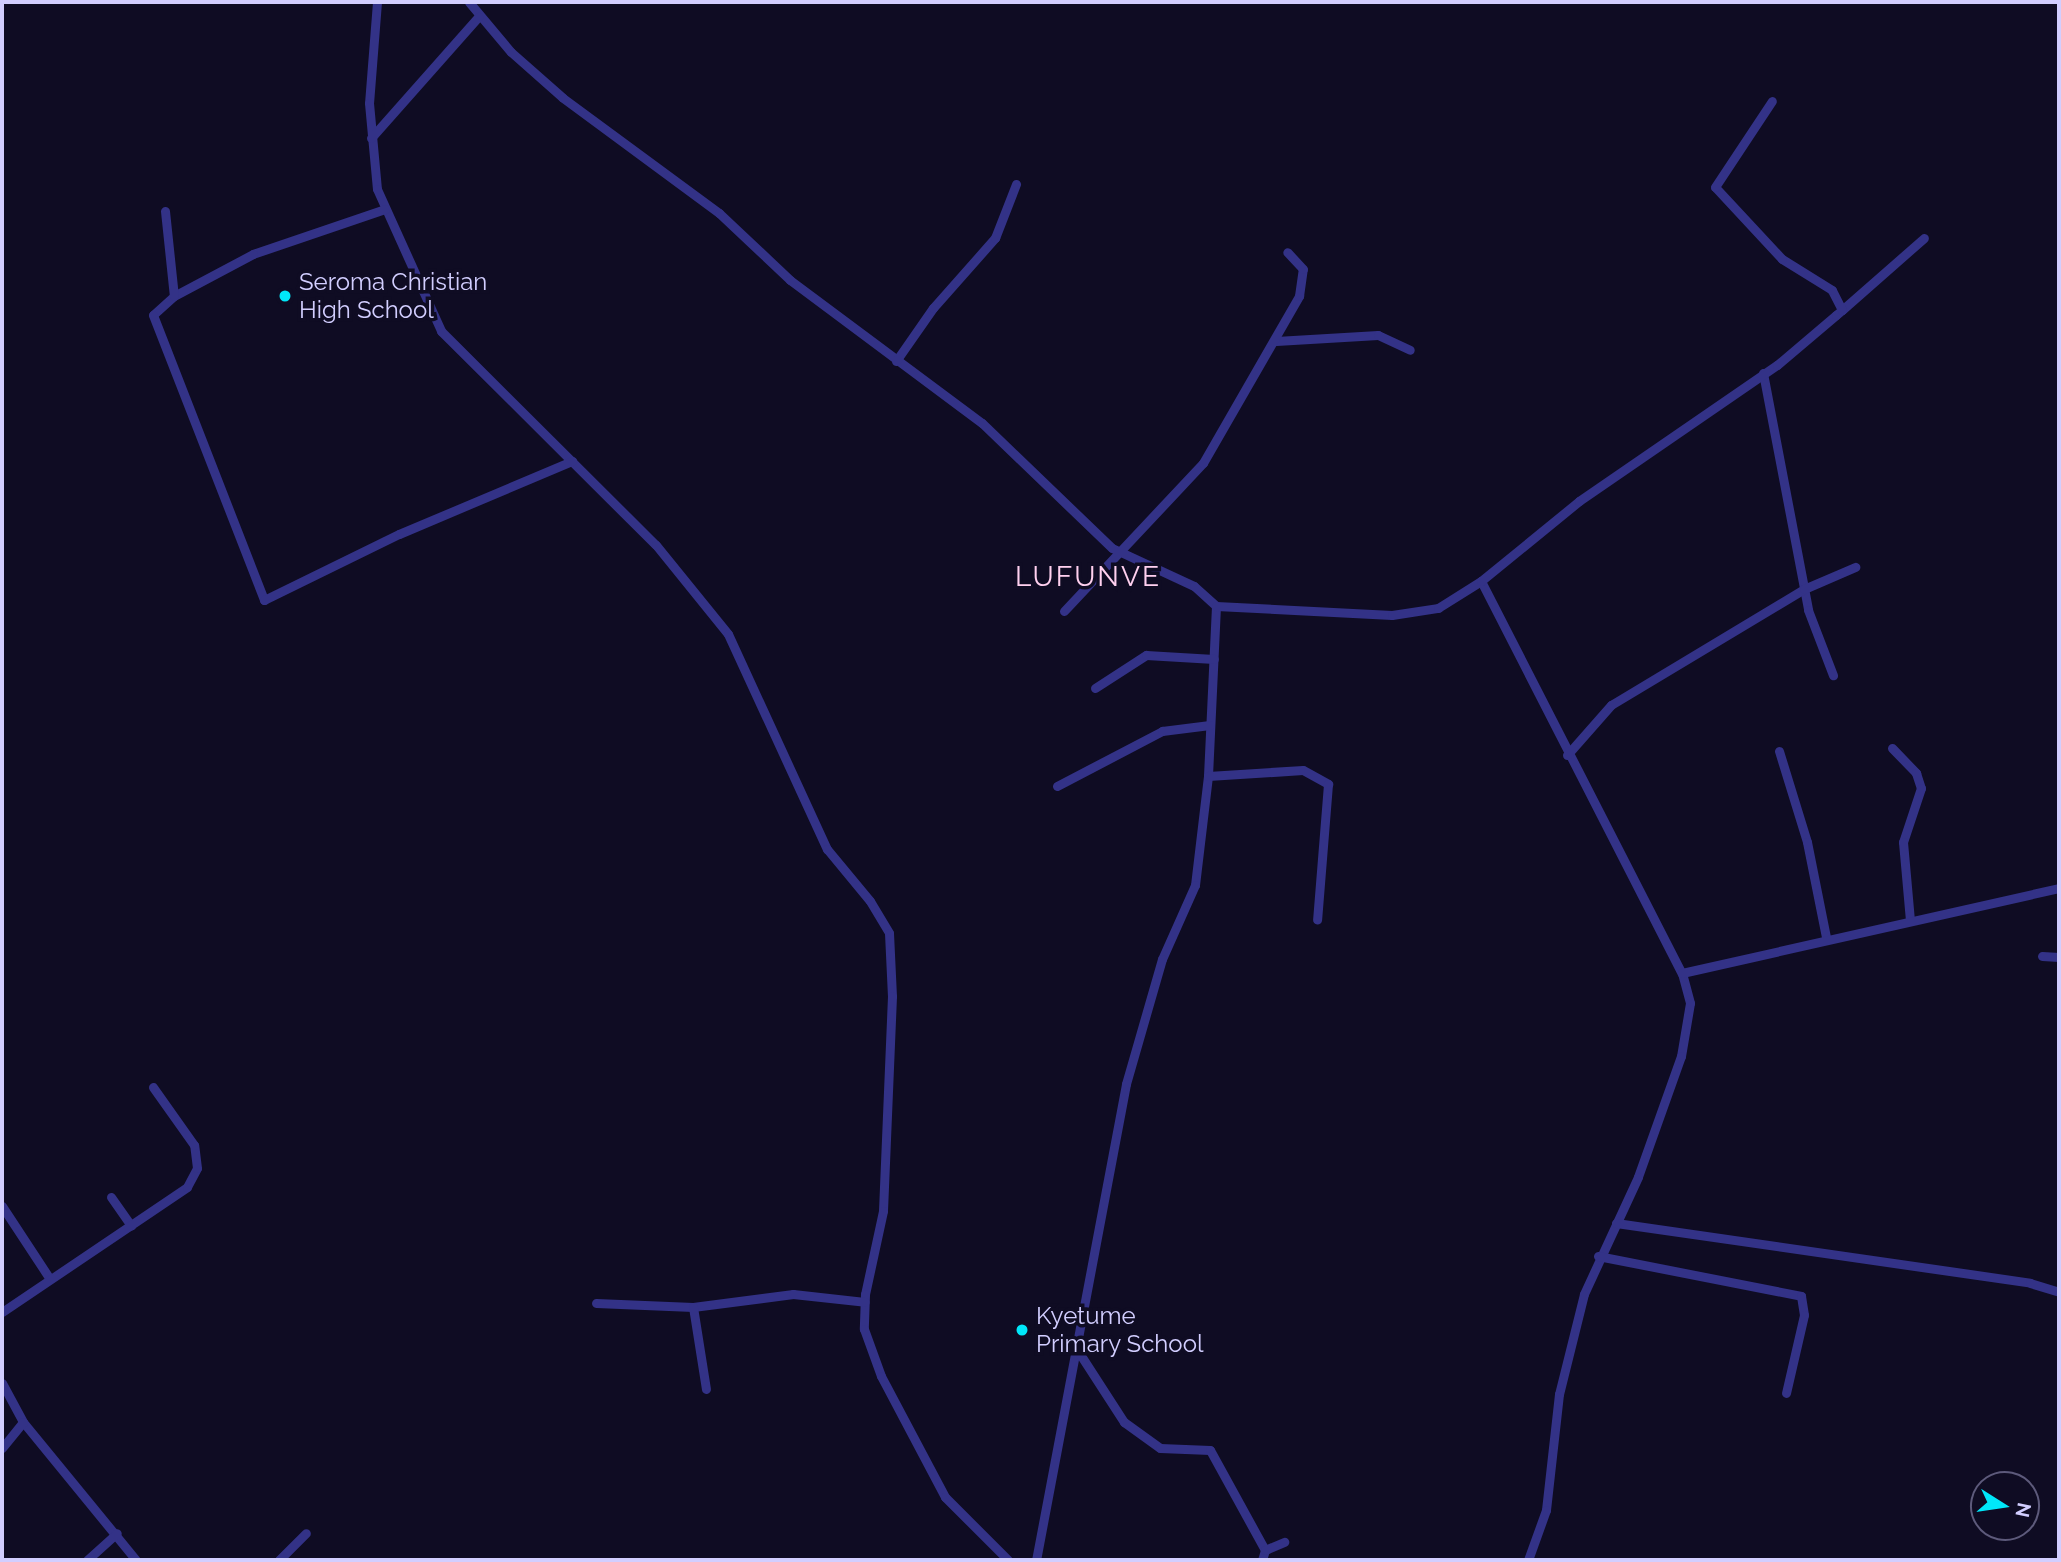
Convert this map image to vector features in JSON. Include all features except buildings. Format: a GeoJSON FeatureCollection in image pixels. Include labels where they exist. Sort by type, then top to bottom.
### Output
{"type":"FeatureCollection","features":[{"type":"Feature","properties":{"kind":"street"},"geometry":{"type":"LineString","coordinates":[[377,2],[370,35],[371,138],[385,209],[441,331],[656,545],[728,634],[827,849],[870,901],[889,933],[892,996],[883,1211],[865,1302],[863,1329],[876,1364],[925,1464],[945,1497],[1003,1559]]}},
{"type":"Feature","properties":{"kind":"street"},"geometry":{"type":"LineString","coordinates":[[469,2],[478,17],[563,98],[719,213],[790,280],[982,423],[1122,553],[1194,586],[1216,606],[1392,615],[1438,608],[1482,581],[1579,501],[1763,373],[1842,310],[1924,238]]}},
{"type":"Feature","properties":{"kind":"street"},"geometry":{"type":"LineString","coordinates":[[371,138],[478,17]]}},
{"type":"Feature","properties":{"kind":"street"},"geometry":{"type":"LineString","coordinates":[[1772,101],[1715,187],[1782,259],[1832,290],[1842,310]]}},
{"type":"Feature","properties":{"kind":"street"},"geometry":{"type":"LineString","coordinates":[[896,361],[933,308],[995,237],[1016,184]]}},
{"type":"Feature","properties":{"kind":"street"},"geometry":{"type":"LineString","coordinates":[[385,209],[253,254],[174,296],[153,315],[264,600],[399,534],[572,461]]}},
{"type":"Feature","properties":{"kind":"street"},"geometry":{"type":"LineString","coordinates":[[165,211],[174,296]]}},
{"type":"Feature","properties":{"kind":"street"},"geometry":{"type":"LineString","coordinates":[[1064,611],[1122,553],[1203,463],[1276,341],[1304,281],[1303,269],[1287,252]]}},
{"type":"Feature","properties":{"kind":"street"},"geometry":{"type":"LineString","coordinates":[[1276,341],[1378,335],[1410,350]]}},
{"type":"Feature","properties":{"kind":"street"},"geometry":{"type":"LineString","coordinates":[[1763,373],[1777,426],[1804,589],[1833,674]]}},
{"type":"Feature","properties":{"kind":"street"},"geometry":{"type":"LineString","coordinates":[[1567,755],[1611,705],[1804,589],[1855,567]]}},
{"type":"Feature","properties":{"kind":"street"},"geometry":{"type":"LineString","coordinates":[[1482,581],[1567,755],[1682,973],[1690,1003],[1681,1056],[1616,1223],[1598,1256],[1570,1344],[1546,1510],[1528,1560]]}},
{"type":"Feature","properties":{"kind":"street"},"geometry":{"type":"LineString","coordinates":[[1036,1560],[1078,1351],[1126,1084],[1162,959],[1195,885],[1208,776],[1216,606]]}},
{"type":"Feature","properties":{"kind":"street"},"geometry":{"type":"LineString","coordinates":[[1095,688],[1146,655],[1214,659]]}},
{"type":"Feature","properties":{"kind":"street"},"geometry":{"type":"LineString","coordinates":[[1057,786],[1162,731],[1210,725]]}},
{"type":"Feature","properties":{"kind":"street"},"geometry":{"type":"LineString","coordinates":[[1892,748],[1916,773],[1921,788],[1903,842],[1910,920]]}},
{"type":"Feature","properties":{"kind":"street"},"geometry":{"type":"LineString","coordinates":[[1779,751],[1807,842],[1826,937]]}},
{"type":"Feature","properties":{"kind":"street"},"geometry":{"type":"LineString","coordinates":[[1208,776],[1303,770],[1328,784],[1317,920]]}},
{"type":"Feature","properties":{"kind":"street"},"geometry":{"type":"LineString","coordinates":[[1682,973],[1826,937],[2059,888]]}},
{"type":"Feature","properties":{"kind":"street"},"geometry":{"type":"LineString","coordinates":[[2042,956],[2059,957]]}},
{"type":"Feature","properties":{"kind":"street"},"geometry":{"type":"LineString","coordinates":[[2,1312],[187,1187],[197,1168],[194,1145],[153,1087]]}},
{"type":"Feature","properties":{"kind":"street"},"geometry":{"type":"LineString","coordinates":[[111,1196],[131,1226]]}},
{"type":"Feature","properties":{"kind":"street"},"geometry":{"type":"LineString","coordinates":[[2,1206],[50,1279]]}},
{"type":"Feature","properties":{"kind":"street"},"geometry":{"type":"LineString","coordinates":[[1616,1223],[2030,1283],[2059,1292]]}},
{"type":"Feature","properties":{"kind":"street"},"geometry":{"type":"LineString","coordinates":[[1598,1256],[1801,1296],[1804,1315],[1786,1393]]}},
{"type":"Feature","properties":{"kind":"street"},"geometry":{"type":"LineString","coordinates":[[596,1303],[693,1307],[793,1294],[865,1302]]}},
{"type":"Feature","properties":{"kind":"street"},"geometry":{"type":"LineString","coordinates":[[693,1307],[706,1389]]}},
{"type":"Feature","properties":{"kind":"street"},"geometry":{"type":"LineString","coordinates":[[1078,1351],[1124,1422],[1160,1448],[1210,1450],[1265,1550],[1262,1560]]}},
{"type":"Feature","properties":{"kind":"street"},"geometry":{"type":"LineString","coordinates":[[2,1383],[23,1423],[117,1533],[136,1560]]}},
{"type":"Feature","properties":{"kind":"street"},"geometry":{"type":"LineString","coordinates":[[2,1448],[23,1423]]}},
{"type":"Feature","properties":{"kind":"street"},"geometry":{"type":"LineString","coordinates":[[87,1560],[117,1533]]}},
{"type":"Feature","properties":{"kind":"street"},"geometry":{"type":"LineString","coordinates":[[279,1560],[306,1533]]}},
{"type":"Feature","properties":{"kind":"street"},"geometry":{"type":"LineString","coordinates":[[1265,1550],[1284,1542]]}},
{"type":"Feature","properties":{"kind":"place","name":"Seroma Christian High School"},"geometry":{"type":"Point","coordinates":[285,296]}},
{"type":"Feature","properties":{"kind":"place","name":"Kyetume Primary School"},"geometry":{"type":"Point","coordinates":[1022,1330]}},
{"type":"Feature","properties":{"kind":"district","name":"LUFUNVE"},"geometry":{"type":"Point","coordinates":[1088,577]}}]}
